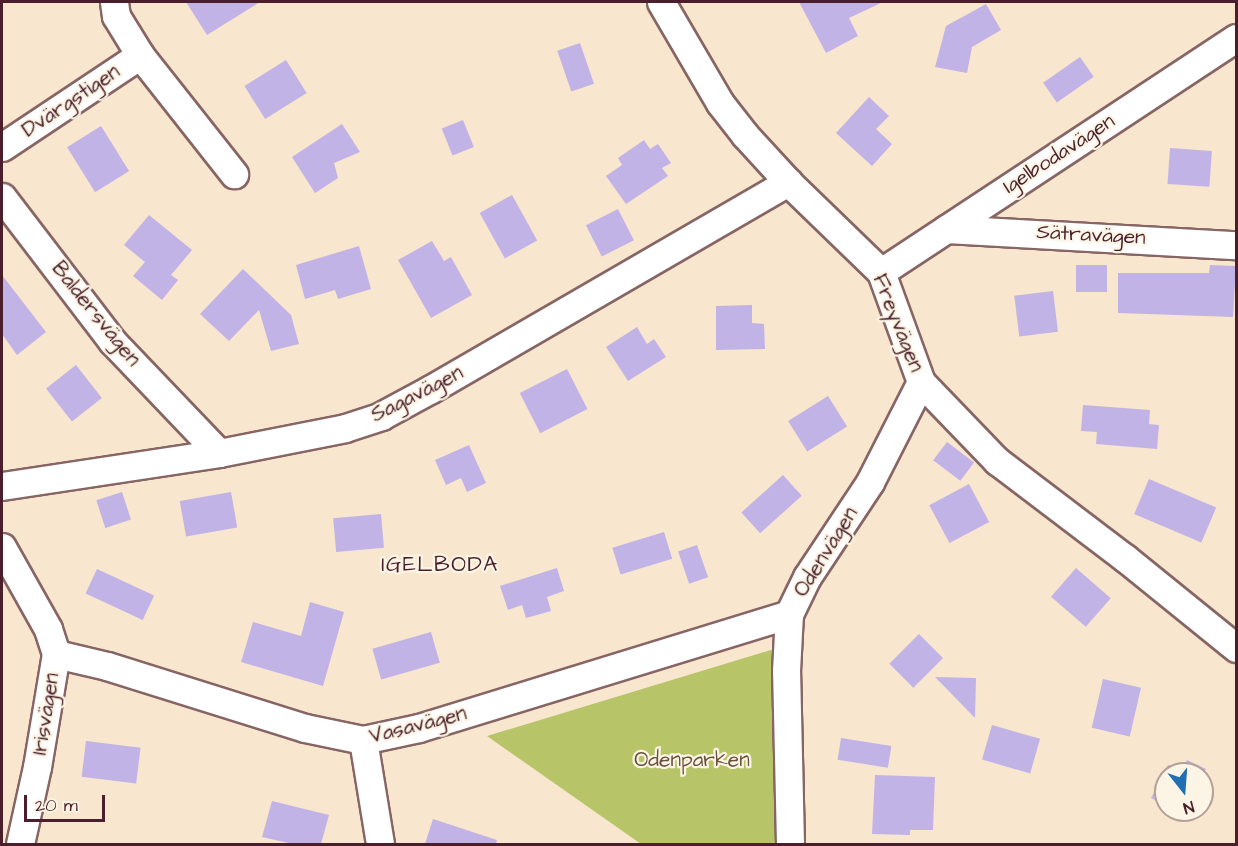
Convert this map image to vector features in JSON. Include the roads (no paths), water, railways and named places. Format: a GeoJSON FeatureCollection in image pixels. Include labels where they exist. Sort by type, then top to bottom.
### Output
{"type":"FeatureCollection","features":[{"type":"Feature","properties":{"kind":"street","name":"Dvärgstigen"},"geometry":{"type":"LineString","coordinates":[[114,2],[117,16],[140,55],[234,174]]}},
{"type":"Feature","properties":{"kind":"street","name":"Freyvägen"},"geometry":{"type":"LineString","coordinates":[[661,2],[720,103],[745,135],[788,182],[881,272],[921,382],[997,461],[1125,558],[1236,648]]}},
{"type":"Feature","properties":{"kind":"street","name":"Igelbodavägen"},"geometry":{"type":"LineString","coordinates":[[881,272],[1236,38]]}},
{"type":"Feature","properties":{"kind":"street","name":"Dvärgstigen"},"geometry":{"type":"LineString","coordinates":[[2,147],[140,55]]}},
{"type":"Feature","properties":{"kind":"street","name":"Sagavägen"},"geometry":{"type":"LineString","coordinates":[[2,486],[219,453],[345,428],[381,416],[788,182]]}},
{"type":"Feature","properties":{"kind":"street","name":"Baldersvägen"},"geometry":{"type":"LineString","coordinates":[[2,197],[112,341],[219,453]]}},
{"type":"Feature","properties":{"kind":"street","name":"Sätravägen"},"geometry":{"type":"LineString","coordinates":[[946,228],[1236,245]]}},
{"type":"Feature","properties":{"kind":"street","name":"Odenvägen"},"geometry":{"type":"LineString","coordinates":[[790,844],[786,671],[789,615],[807,576],[870,482],[921,382]]}},
{"type":"Feature","properties":{"kind":"street"},"geometry":{"type":"LineString","coordinates":[[2,547],[48,629],[56,654]]}},
{"type":"Feature","properties":{"kind":"street","name":"Vasavägen"},"geometry":{"type":"LineString","coordinates":[[56,654],[107,666],[305,728],[363,740],[419,728],[789,615]]}},
{"type":"Feature","properties":{"kind":"street","name":"Irisvägen"},"geometry":{"type":"LineString","coordinates":[[21,844],[56,654]]}},
{"type":"Feature","properties":{"kind":"street"},"geometry":{"type":"LineString","coordinates":[[363,740],[380,844]]}},
{"type":"Feature","properties":{"kind":"district","name":"IGELBODA"},"geometry":{"type":"Point","coordinates":[440,565]}},
{"type":"Feature","properties":{"kind":"park label","name":"Odenparken"},"geometry":{"type":"Point","coordinates":[692,760]}}]}
